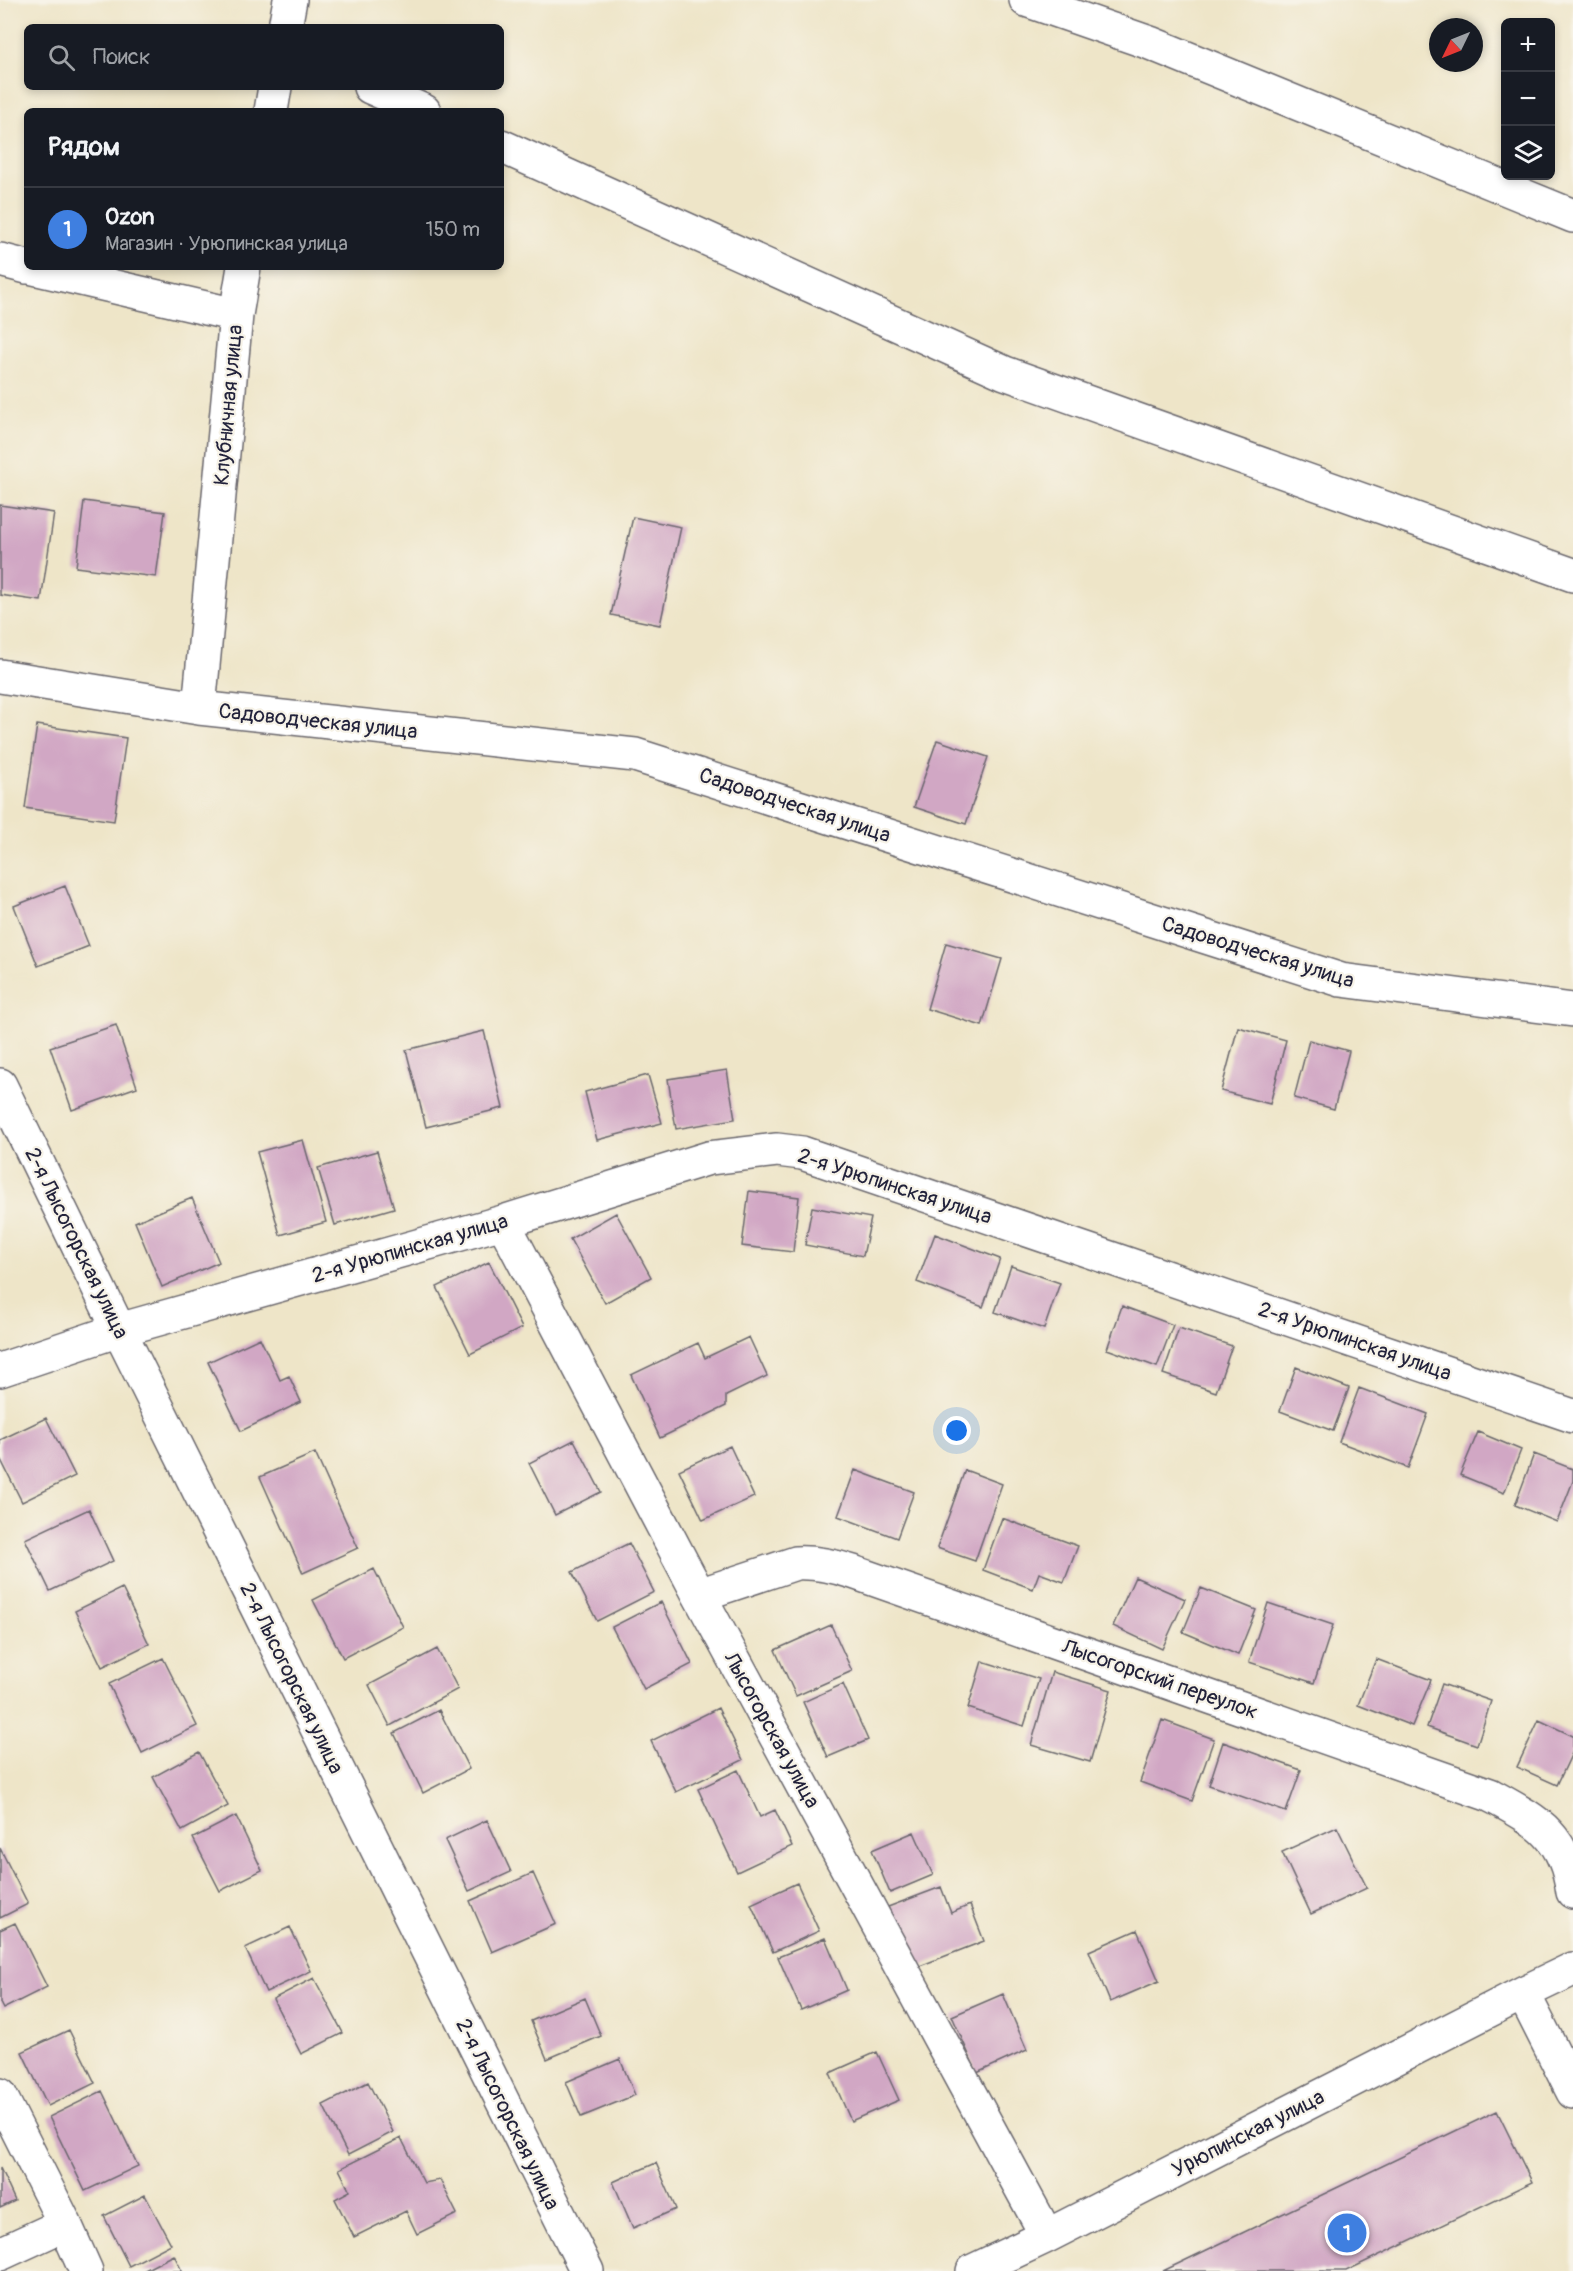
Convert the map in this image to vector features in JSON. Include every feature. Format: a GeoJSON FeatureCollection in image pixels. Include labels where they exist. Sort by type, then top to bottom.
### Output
{"type":"FeatureCollection","features":[{"type":"Feature","properties":{"kind":"street"},"geometry":{"type":"LineString","coordinates":[[286,24],[290,0]]}},
{"type":"Feature","properties":{"kind":"street"},"geometry":{"type":"LineString","coordinates":[[1026,0],[1150,43],[1573,216]]}},
{"type":"Feature","properties":{"kind":"street"},"geometry":{"type":"LineString","coordinates":[[272,108],[274,90]]}},
{"type":"Feature","properties":{"kind":"street"},"geometry":{"type":"LineString","coordinates":[[377,90],[417,108]]}},
{"type":"Feature","properties":{"kind":"street"},"geometry":{"type":"LineString","coordinates":[[504,147],[1005,373],[1573,575]]}},
{"type":"Feature","properties":{"kind":"street","name":"Клубничная улица"},"geometry":{"type":"LineString","coordinates":[[0,260],[24,266]]}},
{"type":"Feature","properties":{"kind":"street","name":"Клубничная улица"},"geometry":{"type":"LineString","coordinates":[[41,270],[236,315],[199,708]]}},
{"type":"Feature","properties":{"kind":"street"},"geometry":{"type":"LineString","coordinates":[[236,315],[244,270]]}},
{"type":"Feature","properties":{"kind":"street","name":"Садоводческая улица"},"geometry":{"type":"LineString","coordinates":[[0,676],[199,708],[635,755],[1341,980],[1573,1010]]}},
{"type":"Feature","properties":{"kind":"street","name":"2-я Лысогорская улица"},"geometry":{"type":"LineString","coordinates":[[0,1084],[119,1330],[586,2271]]}},
{"type":"Feature","properties":{"kind":"street","name":"2-я Урюпинская улица"},"geometry":{"type":"LineString","coordinates":[[0,1370],[119,1330],[503,1222],[709,1158],[777,1150],[802,1153],[1573,1416]]}},
{"type":"Feature","properties":{"kind":"street","name":"Лысогорская улица"},"geometry":{"type":"LineString","coordinates":[[503,1222],[699,1596],[1047,2236]]}},
{"type":"Feature","properties":{"kind":"street","name":"Лысогорский переулок"},"geometry":{"type":"LineString","coordinates":[[699,1596],[796,1563],[834,1566],[853,1572],[1490,1795],[1534,1820],[1549,1832],[1560,1849],[1571,1879],[1573,1892]]}},
{"type":"Feature","properties":{"kind":"street","name":"Урюпинская улица"},"geometry":{"type":"LineString","coordinates":[[973,2271],[1047,2236],[1573,1969]]}},
{"type":"Feature","properties":{"kind":"street"},"geometry":{"type":"LineString","coordinates":[[1523,1993],[1573,2092]]}},
{"type":"Feature","properties":{"kind":"street"},"geometry":{"type":"LineString","coordinates":[[0,2095],[86,2271]]}},
{"type":"Feature","properties":{"kind":"street"},"geometry":{"type":"LineString","coordinates":[[0,2254],[65,2224]]}},
{"type":"Feature","properties":{"kind":"building"},"geometry":{"type":"Polygon","coordinates":[[[84,501],[165,512],[156,577],[76,567],[84,501]]]}},
{"type":"Feature","properties":{"kind":"building"},"geometry":{"type":"Polygon","coordinates":[[[0,505],[54,513],[41,601],[0,595],[0,505]]]}},
{"type":"Feature","properties":{"kind":"building"},"geometry":{"type":"Polygon","coordinates":[[[633,517],[681,527],[660,625],[611,615],[633,517]]]}},
{"type":"Feature","properties":{"kind":"building"},"geometry":{"type":"Polygon","coordinates":[[[37,725],[126,738],[114,821],[25,808],[37,725]]]}},
{"type":"Feature","properties":{"kind":"building"},"geometry":{"type":"Polygon","coordinates":[[[937,740],[988,757],[966,824],[914,807],[937,740]]]}},
{"type":"Feature","properties":{"kind":"building"},"geometry":{"type":"Polygon","coordinates":[[[65,886],[89,946],[38,966],[14,906],[65,886]]]}},
{"type":"Feature","properties":{"kind":"building"},"geometry":{"type":"Polygon","coordinates":[[[946,943],[1002,959],[982,1026],[927,1009],[946,943]]]}},
{"type":"Feature","properties":{"kind":"building"},"geometry":{"type":"Polygon","coordinates":[[[116,1025],[137,1087],[72,1110],[50,1047],[116,1025]]]}},
{"type":"Feature","properties":{"kind":"building"},"geometry":{"type":"Polygon","coordinates":[[[1238,1027],[1286,1040],[1270,1104],[1221,1091],[1238,1027]]]}},
{"type":"Feature","properties":{"kind":"building"},"geometry":{"type":"Polygon","coordinates":[[[484,1031],[503,1108],[426,1127],[406,1050],[484,1031]]]}},
{"type":"Feature","properties":{"kind":"building"},"geometry":{"type":"Polygon","coordinates":[[[1309,1040],[1349,1051],[1334,1109],[1294,1098],[1309,1040]]]}},
{"type":"Feature","properties":{"kind":"building"},"geometry":{"type":"Polygon","coordinates":[[[727,1070],[735,1119],[676,1129],[668,1079],[727,1070]]]}},
{"type":"Feature","properties":{"kind":"building"},"geometry":{"type":"Polygon","coordinates":[[[648,1075],[662,1123],[597,1140],[585,1092],[648,1075]]]}},
{"type":"Feature","properties":{"kind":"building"},"geometry":{"type":"Polygon","coordinates":[[[303,1140],[326,1222],[280,1235],[257,1152],[303,1140]]]}},
{"type":"Feature","properties":{"kind":"building"},"geometry":{"type":"Polygon","coordinates":[[[377,1151],[394,1208],[335,1225],[318,1168],[377,1151]]]}},
{"type":"Feature","properties":{"kind":"building"},"geometry":{"type":"Polygon","coordinates":[[[749,1191],[799,1197],[793,1252],[742,1246],[749,1191]]]}},
{"type":"Feature","properties":{"kind":"building"},"geometry":{"type":"Polygon","coordinates":[[[192,1198],[219,1262],[162,1287],[135,1222],[192,1198]]]}},
{"type":"Feature","properties":{"kind":"building"},"geometry":{"type":"Polygon","coordinates":[[[812,1207],[871,1218],[863,1256],[805,1245],[812,1207]]]}},
{"type":"Feature","properties":{"kind":"building"},"geometry":{"type":"Polygon","coordinates":[[[616,1213],[651,1277],[605,1303],[570,1239],[616,1213]]]}},
{"type":"Feature","properties":{"kind":"building"},"geometry":{"type":"Polygon","coordinates":[[[935,1234],[1000,1259],[983,1307],[917,1282],[935,1234]]]}},
{"type":"Feature","properties":{"kind":"building"},"geometry":{"type":"Polygon","coordinates":[[[489,1262],[522,1328],[470,1354],[437,1287],[489,1262]]]}},
{"type":"Feature","properties":{"kind":"building"},"geometry":{"type":"Polygon","coordinates":[[[1011,1266],[1060,1283],[1044,1329],[995,1312],[1011,1266]]]}},
{"type":"Feature","properties":{"kind":"building"},"geometry":{"type":"Polygon","coordinates":[[[1122,1306],[1173,1325],[1157,1367],[1107,1349],[1122,1306]]]}},
{"type":"Feature","properties":{"kind":"building"},"geometry":{"type":"Polygon","coordinates":[[[1179,1328],[1232,1346],[1216,1392],[1163,1374],[1179,1328]]]}},
{"type":"Feature","properties":{"kind":"building"},"geometry":{"type":"Polygon","coordinates":[[[749,1337],[767,1376],[726,1396],[726,1406],[660,1438],[631,1375],[698,1343],[705,1358],[749,1337]]]}},
{"type":"Feature","properties":{"kind":"building"},"geometry":{"type":"Polygon","coordinates":[[[260,1338],[280,1380],[289,1376],[301,1402],[241,1431],[208,1362],[260,1338]]]}},
{"type":"Feature","properties":{"kind":"building"},"geometry":{"type":"Polygon","coordinates":[[[1296,1367],[1349,1388],[1333,1431],[1280,1411],[1296,1367]]]}},
{"type":"Feature","properties":{"kind":"building"},"geometry":{"type":"Polygon","coordinates":[[[1359,1388],[1428,1414],[1408,1468],[1339,1442],[1359,1388]]]}},
{"type":"Feature","properties":{"kind":"building"},"geometry":{"type":"Polygon","coordinates":[[[46,1418],[75,1476],[22,1502],[0,1458],[0,1440],[46,1418]]]}},
{"type":"Feature","properties":{"kind":"building"},"geometry":{"type":"Polygon","coordinates":[[[1478,1432],[1521,1450],[1504,1493],[1460,1475],[1478,1432]]]}},
{"type":"Feature","properties":{"kind":"building"},"geometry":{"type":"Polygon","coordinates":[[[574,1440],[601,1492],[555,1515],[529,1463],[574,1440]]]}},
{"type":"Feature","properties":{"kind":"building"},"geometry":{"type":"Polygon","coordinates":[[[730,1446],[754,1497],[703,1520],[679,1470],[730,1446]]]}},
{"type":"Feature","properties":{"kind":"building"},"geometry":{"type":"Polygon","coordinates":[[[315,1453],[358,1548],[303,1573],[260,1477],[315,1453]]]}},
{"type":"Feature","properties":{"kind":"building"},"geometry":{"type":"Polygon","coordinates":[[[1534,1454],[1573,1469],[1573,1481],[1557,1522],[1515,1505],[1534,1454]]]}},
{"type":"Feature","properties":{"kind":"building"},"geometry":{"type":"Polygon","coordinates":[[[855,1470],[914,1492],[897,1538],[838,1516],[855,1470]]]}},
{"type":"Feature","properties":{"kind":"building"},"geometry":{"type":"Polygon","coordinates":[[[965,1470],[1002,1484],[975,1561],[937,1548],[965,1470]]]}},
{"type":"Feature","properties":{"kind":"building"},"geometry":{"type":"Polygon","coordinates":[[[89,1509],[113,1561],[50,1591],[25,1539],[89,1509]]]}},
{"type":"Feature","properties":{"kind":"building"},"geometry":{"type":"Polygon","coordinates":[[[1002,1518],[1078,1546],[1064,1582],[1039,1573],[1033,1589],[983,1570],[1002,1518]]]}},
{"type":"Feature","properties":{"kind":"building"},"geometry":{"type":"Polygon","coordinates":[[[629,1543],[654,1592],[597,1621],[572,1572],[629,1543]]]}},
{"type":"Feature","properties":{"kind":"building"},"geometry":{"type":"Polygon","coordinates":[[[374,1569],[403,1627],[343,1658],[313,1600],[374,1569]]]}},
{"type":"Feature","properties":{"kind":"building"},"geometry":{"type":"Polygon","coordinates":[[[1135,1577],[1185,1599],[1162,1649],[1113,1626],[1135,1577]]]}},
{"type":"Feature","properties":{"kind":"building"},"geometry":{"type":"Polygon","coordinates":[[[122,1588],[149,1644],[102,1667],[75,1611],[122,1588]]]}},
{"type":"Feature","properties":{"kind":"building"},"geometry":{"type":"Polygon","coordinates":[[[1201,1588],[1256,1610],[1238,1655],[1183,1632],[1201,1588]]]}},
{"type":"Feature","properties":{"kind":"building"},"geometry":{"type":"Polygon","coordinates":[[[661,1602],[692,1664],[644,1689],[612,1627],[661,1602]]]}},
{"type":"Feature","properties":{"kind":"building"},"geometry":{"type":"Polygon","coordinates":[[[1268,1603],[1333,1625],[1314,1683],[1249,1662],[1268,1603]]]}},
{"type":"Feature","properties":{"kind":"building"},"geometry":{"type":"Polygon","coordinates":[[[831,1625],[852,1671],[796,1696],[775,1650],[831,1625]]]}},
{"type":"Feature","properties":{"kind":"building"},"geometry":{"type":"Polygon","coordinates":[[[437,1649],[458,1689],[390,1726],[369,1685],[437,1649]]]}},
{"type":"Feature","properties":{"kind":"building"},"geometry":{"type":"Polygon","coordinates":[[[163,1658],[197,1726],[142,1753],[109,1684],[163,1658]]]}},
{"type":"Feature","properties":{"kind":"building"},"geometry":{"type":"Polygon","coordinates":[[[1376,1659],[1431,1680],[1412,1726],[1358,1705],[1376,1659]]]}},
{"type":"Feature","properties":{"kind":"building"},"geometry":{"type":"Polygon","coordinates":[[[982,1661],[1039,1679],[1024,1726],[968,1708],[982,1661]]]}},
{"type":"Feature","properties":{"kind":"building"},"geometry":{"type":"Polygon","coordinates":[[[1052,1672],[1111,1690],[1090,1762],[1031,1745],[1052,1672]]]}},
{"type":"Feature","properties":{"kind":"building"},"geometry":{"type":"Polygon","coordinates":[[[843,1684],[868,1740],[828,1757],[803,1702],[843,1684]]]}},
{"type":"Feature","properties":{"kind":"building"},"geometry":{"type":"Polygon","coordinates":[[[1442,1684],[1491,1701],[1477,1745],[1427,1727],[1442,1684]]]}},
{"type":"Feature","properties":{"kind":"building"},"geometry":{"type":"Polygon","coordinates":[[[718,1708],[743,1760],[676,1792],[651,1741],[718,1708]]]}},
{"type":"Feature","properties":{"kind":"building"},"geometry":{"type":"Polygon","coordinates":[[[439,1710],[469,1769],[423,1793],[394,1733],[439,1710]]]}},
{"type":"Feature","properties":{"kind":"building"},"geometry":{"type":"Polygon","coordinates":[[[1162,1720],[1214,1739],[1192,1801],[1140,1782],[1162,1720]]]}},
{"type":"Feature","properties":{"kind":"building"},"geometry":{"type":"Polygon","coordinates":[[[1539,1720],[1573,1736],[1573,1751],[1557,1785],[1517,1767],[1539,1720]]]}},
{"type":"Feature","properties":{"kind":"building"},"geometry":{"type":"Polygon","coordinates":[[[1223,1742],[1301,1770],[1286,1812],[1209,1785],[1223,1742]]]}},
{"type":"Feature","properties":{"kind":"building"},"geometry":{"type":"Polygon","coordinates":[[[199,1752],[228,1806],[182,1831],[153,1777],[199,1752]]]}},
{"type":"Feature","properties":{"kind":"building"},"geometry":{"type":"Polygon","coordinates":[[[738,1770],[760,1817],[775,1810],[792,1846],[737,1872],[698,1789],[738,1770]]]}},
{"type":"Feature","properties":{"kind":"building"},"geometry":{"type":"Polygon","coordinates":[[[236,1816],[262,1870],[220,1891],[193,1838],[236,1816]]]}},
{"type":"Feature","properties":{"kind":"building"},"geometry":{"type":"Polygon","coordinates":[[[487,1820],[511,1872],[469,1891],[445,1840],[487,1820]]]}},
{"type":"Feature","properties":{"kind":"building"},"geometry":{"type":"Polygon","coordinates":[[[1337,1827],[1367,1888],[1311,1914],[1282,1852],[1337,1827]]]}},
{"type":"Feature","properties":{"kind":"building"},"geometry":{"type":"Polygon","coordinates":[[[914,1832],[933,1875],[890,1893],[872,1850],[914,1832]]]}},
{"type":"Feature","properties":{"kind":"building"},"geometry":{"type":"Polygon","coordinates":[[[0,1848],[28,1904],[0,1918],[0,1848]]]}},
{"type":"Feature","properties":{"kind":"building"},"geometry":{"type":"Polygon","coordinates":[[[533,1873],[556,1924],[492,1952],[470,1901],[533,1873]]]}},
{"type":"Feature","properties":{"kind":"building"},"geometry":{"type":"Polygon","coordinates":[[[797,1883],[819,1931],[773,1952],[751,1904],[797,1883]]]}},
{"type":"Feature","properties":{"kind":"building"},"geometry":{"type":"Polygon","coordinates":[[[941,1887],[951,1913],[970,1905],[984,1941],[912,1969],[888,1907],[941,1887]]]}},
{"type":"Feature","properties":{"kind":"building"},"geometry":{"type":"Polygon","coordinates":[[[15,1923],[47,1987],[3,2009],[0,2003],[0,1930],[15,1923]]]}},
{"type":"Feature","properties":{"kind":"building"},"geometry":{"type":"Polygon","coordinates":[[[290,1927],[311,1971],[266,1992],[245,1948],[290,1927]]]}},
{"type":"Feature","properties":{"kind":"building"},"geometry":{"type":"Polygon","coordinates":[[[1137,1930],[1159,1981],[1110,2002],[1089,1951],[1137,1930]]]}},
{"type":"Feature","properties":{"kind":"building"},"geometry":{"type":"Polygon","coordinates":[[[825,1938],[847,1990],[801,2010],[778,1957],[825,1938]]]}},
{"type":"Feature","properties":{"kind":"building"},"geometry":{"type":"Polygon","coordinates":[[[314,1978],[343,2033],[301,2054],[273,1999],[314,1978]]]}},
{"type":"Feature","properties":{"kind":"building"},"geometry":{"type":"Polygon","coordinates":[[[1003,1994],[1027,2050],[977,2073],[952,2016],[1003,1994]]]}},
{"type":"Feature","properties":{"kind":"building"},"geometry":{"type":"Polygon","coordinates":[[[585,1998],[601,2036],[547,2059],[531,2021],[585,1998]]]}},
{"type":"Feature","properties":{"kind":"building"},"geometry":{"type":"Polygon","coordinates":[[[69,2030],[95,2083],[48,2106],[22,2052],[69,2030]]]}},
{"type":"Feature","properties":{"kind":"building"},"geometry":{"type":"Polygon","coordinates":[[[877,2052],[899,2100],[851,2121],[830,2073],[877,2052]]]}},
{"type":"Feature","properties":{"kind":"building"},"geometry":{"type":"Polygon","coordinates":[[[620,2059],[635,2095],[581,2117],[566,2082],[620,2059]]]}},
{"type":"Feature","properties":{"kind":"building"},"geometry":{"type":"Polygon","coordinates":[[[368,2082],[393,2132],[348,2155],[323,2105],[368,2082]]]}},
{"type":"Feature","properties":{"kind":"building"},"geometry":{"type":"Polygon","coordinates":[[[102,2091],[138,2166],[85,2191],[49,2117],[102,2091]]]}},
{"type":"Feature","properties":{"kind":"building"},"geometry":{"type":"Polygon","coordinates":[[[1497,2111],[1532,2182],[1346,2271],[1163,2271],[1497,2111]]]}},
{"type":"Feature","properties":{"kind":"building"},"geometry":{"type":"Polygon","coordinates":[[[401,2138],[424,2183],[440,2180],[457,2214],[417,2234],[406,2211],[354,2237],[335,2199],[350,2191],[339,2169],[401,2138]]]}},
{"type":"Feature","properties":{"kind":"building"},"geometry":{"type":"Polygon","coordinates":[[[656,2163],[676,2209],[633,2228],[613,2182],[656,2163]]]}},
{"type":"Feature","properties":{"kind":"building"},"geometry":{"type":"Polygon","coordinates":[[[0,2168],[15,2201],[0,2208],[0,2168]]]}},
{"type":"Feature","properties":{"kind":"building"},"geometry":{"type":"Polygon","coordinates":[[[145,2195],[171,2244],[129,2266],[104,2216],[145,2195]]]}},
{"type":"Feature","properties":{"kind":"building"},"geometry":{"type":"Polygon","coordinates":[[[174,2255],[182,2271],[143,2271],[174,2255]]]}},
{"type":"Feature","properties":{"kind":"place","name":"Ozon"},"geometry":{"type":"Point","coordinates":[1347,2233]}}]}
